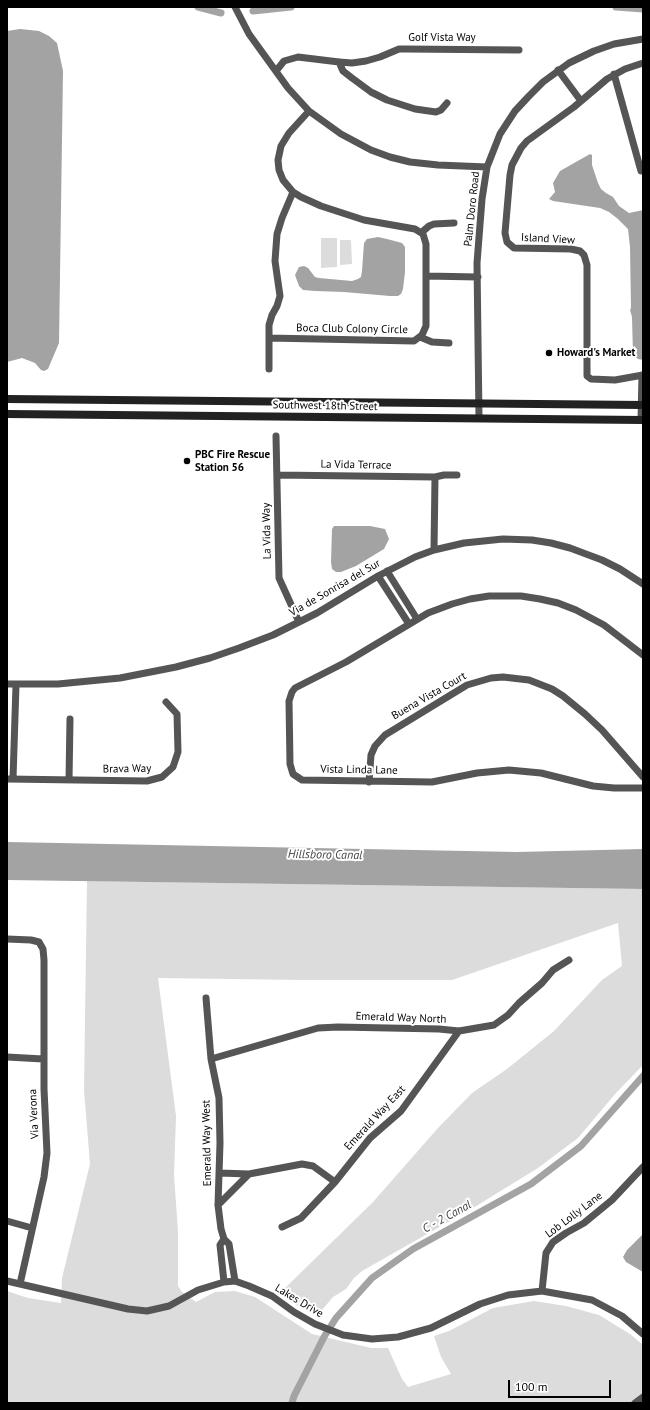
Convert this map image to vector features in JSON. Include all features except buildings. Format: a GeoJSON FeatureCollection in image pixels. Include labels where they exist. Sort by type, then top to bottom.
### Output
{"type":"FeatureCollection","features":[{"type":"Feature","properties":{"kind":"main road","name":"Southwest 18th Street"},"geometry":{"type":"LineString","coordinates":[[7,399],[642,405]]}},
{"type":"Feature","properties":{"kind":"main road","name":"Southwest 18th Street"},"geometry":{"type":"LineString","coordinates":[[7,414],[642,420]]}},
{"type":"Feature","properties":{"kind":"street"},"geometry":{"type":"LineString","coordinates":[[235,7],[249,34],[288,88],[309,111],[341,134],[365,147],[390,157],[424,164],[487,167]]}},
{"type":"Feature","properties":{"kind":"street","name":"Palm Doro Road"},"geometry":{"type":"LineString","coordinates":[[479,418],[477,263],[482,198],[487,167],[500,134],[515,111],[543,82],[558,70],[594,51],[614,44],[643,39]]}},
{"type":"Feature","properties":{"kind":"street","name":"Golf Vista Way"},"geometry":{"type":"LineString","coordinates":[[276,71],[284,61],[303,57],[339,62],[366,61],[404,49],[520,50]]}},
{"type":"Feature","properties":{"kind":"street"},"geometry":{"type":"LineString","coordinates":[[339,62],[343,71],[371,92],[387,100],[415,109],[436,112],[441,110],[447,104]]}},
{"type":"Feature","properties":{"kind":"street","name":"Island View"},"geometry":{"type":"LineString","coordinates":[[642,420],[642,375],[615,380],[591,380],[587,376],[587,265],[584,255],[580,251],[571,249],[514,248],[510,246],[505,238],[510,175],[516,156],[527,141],[581,101],[602,82],[614,74],[630,67],[643,64]]}},
{"type":"Feature","properties":{"kind":"street"},"geometry":{"type":"LineString","coordinates":[[558,70],[581,101]]}},
{"type":"Feature","properties":{"kind":"street"},"geometry":{"type":"LineString","coordinates":[[614,74],[642,171]]}},
{"type":"Feature","properties":{"kind":"street"},"geometry":{"type":"LineString","coordinates":[[309,111],[286,137],[279,150],[278,166],[286,184],[293,192],[321,206],[342,214],[386,225],[415,229],[422,232],[434,224],[454,223]]}},
{"type":"Feature","properties":{"kind":"street"},"geometry":{"type":"LineString","coordinates":[[268,369],[269,321],[277,306],[280,296],[275,261],[277,234],[293,192]]}},
{"type":"Feature","properties":{"kind":"street","name":"Boca Club Colony Circle"},"geometry":{"type":"LineString","coordinates":[[269,338],[414,341],[420,337],[425,331],[426,326],[426,239],[422,232]]}},
{"type":"Feature","properties":{"kind":"street"},"geometry":{"type":"LineString","coordinates":[[426,276],[478,276]]}},
{"type":"Feature","properties":{"kind":"street"},"geometry":{"type":"LineString","coordinates":[[420,337],[432,342],[449,343]]}},
{"type":"Feature","properties":{"kind":"street","name":"La Vida Way"},"geometry":{"type":"LineString","coordinates":[[276,436],[279,578],[299,622]]}},
{"type":"Feature","properties":{"kind":"street","name":"La Vida Terrace"},"geometry":{"type":"LineString","coordinates":[[277,475],[435,477],[457,475]]}},
{"type":"Feature","properties":{"kind":"street"},"geometry":{"type":"LineString","coordinates":[[434,550],[435,477]]}},
{"type":"Feature","properties":{"kind":"street","name":"Via de Sonrisa del Sur"},"geometry":{"type":"LineString","coordinates":[[7,684],[84,682],[120,678],[189,664],[273,635],[317,613],[378,576],[415,557],[434,550],[464,543],[499,539],[517,539],[551,543],[577,550],[602,560],[620,569],[643,584]]}},
{"type":"Feature","properties":{"kind":"street"},"geometry":{"type":"LineString","coordinates":[[387,571],[417,619]]}},
{"type":"Feature","properties":{"kind":"street"},"geometry":{"type":"LineString","coordinates":[[378,576],[409,624]]}},
{"type":"Feature","properties":{"kind":"street","name":"Vista Linda Lane"},"geometry":{"type":"LineString","coordinates":[[643,655],[593,618],[564,606],[540,599],[489,596],[470,599],[440,608],[417,619],[346,662],[295,688],[289,696],[290,764],[293,774],[297,778],[307,781],[432,782],[478,773],[509,770],[541,773],[593,786],[643,788]]}},
{"type":"Feature","properties":{"kind":"street","name":"Buena Vista Court"},"geometry":{"type":"LineString","coordinates":[[370,782],[371,755],[375,746],[384,735],[467,685],[491,678],[503,677],[529,680],[541,684],[563,696],[586,714],[602,730],[643,777]]}},
{"type":"Feature","properties":{"kind":"street"},"geometry":{"type":"LineString","coordinates":[[10,779],[16,684]]}},
{"type":"Feature","properties":{"kind":"street","name":"Brava Way"},"geometry":{"type":"LineString","coordinates":[[10,779],[158,780],[174,767],[178,752],[177,714],[166,702]]}},
{"type":"Feature","properties":{"kind":"street"},"geometry":{"type":"LineString","coordinates":[[69,780],[70,719]]}},
{"type":"Feature","properties":{"kind":"street","name":"Via Verona"},"geometry":{"type":"LineString","coordinates":[[7,939],[32,940],[40,942],[43,949],[44,960],[43,1059],[47,1153],[44,1177],[20,1284]]}},
{"type":"Feature","properties":{"kind":"street","name":"Emerald Way North"},"geometry":{"type":"LineString","coordinates":[[211,1059],[318,1028],[439,1029],[459,1031],[494,1025],[508,1015],[553,970],[569,960]]}},
{"type":"Feature","properties":{"kind":"street","name":"Emerald Way West"},"geometry":{"type":"LineString","coordinates":[[206,998],[211,1059],[219,1098],[220,1143],[218,1205],[220,1229],[224,1239],[229,1244],[235,1281]]}},
{"type":"Feature","properties":{"kind":"street","name":"Emerald Way East"},"geometry":{"type":"LineString","coordinates":[[282,1227],[301,1218],[335,1182],[370,1138],[401,1111],[459,1031]]}},
{"type":"Feature","properties":{"kind":"street"},"geometry":{"type":"LineString","coordinates":[[7,1057],[43,1059]]}},
{"type":"Feature","properties":{"kind":"street"},"geometry":{"type":"LineString","coordinates":[[219,1173],[249,1174],[302,1164],[313,1166],[335,1182]]}},
{"type":"Feature","properties":{"kind":"street","name":"Lob Lolly Lane"},"geometry":{"type":"LineString","coordinates":[[542,1291],[546,1253],[554,1242],[584,1223],[612,1200],[643,1167]]}},
{"type":"Feature","properties":{"kind":"street"},"geometry":{"type":"LineString","coordinates":[[218,1205],[249,1174]]}},
{"type":"Feature","properties":{"kind":"street"},"geometry":{"type":"LineString","coordinates":[[7,1221],[32,1228]]}},
{"type":"Feature","properties":{"kind":"street","name":"Emerald Way West"},"geometry":{"type":"LineString","coordinates":[[224,1239],[220,1245],[224,1282]]}},
{"type":"Feature","properties":{"kind":"street","name":"Lakes Drive"},"geometry":{"type":"LineString","coordinates":[[7,1281],[128,1309],[147,1311],[169,1306],[198,1290],[224,1282],[235,1281],[272,1296],[315,1324],[343,1335],[372,1339],[398,1337],[431,1328],[480,1304],[508,1295],[542,1291],[592,1300],[622,1316],[643,1334]]}},
{"type":"Feature","properties":{"kind":"street"},"geometry":{"type":"LineString","coordinates":[[635,1403],[643,1397]]}},
{"type":"Feature","properties":{"kind":"shaded area"},"geometry":{"type":"Polygon","coordinates":[[[321,238],[337,238],[337,267],[321,268],[321,238]]]}},
{"type":"Feature","properties":{"kind":"shaded area"},"geometry":{"type":"Polygon","coordinates":[[[340,240],[351,240],[352,264],[340,265],[340,240]]]}},
{"type":"Feature","properties":{"kind":"shaded area"},"geometry":{"type":"Polygon","coordinates":[[[87,881],[643,889],[643,1065],[616,1093],[578,1138],[538,1168],[473,1208],[362,1271],[354,1278],[346,1289],[333,1297],[317,1316],[296,1305],[282,1291],[373,1202],[438,1128],[472,1093],[507,1069],[554,1031],[602,980],[622,966],[618,923],[452,980],[158,978],[176,1116],[174,1175],[178,1232],[178,1286],[182,1292],[196,1302],[215,1292],[235,1291],[255,1297],[312,1334],[371,1348],[388,1348],[402,1379],[408,1387],[451,1374],[441,1357],[434,1336],[449,1331],[493,1308],[534,1301],[566,1306],[599,1315],[630,1334],[643,1345],[643,1394],[633,1403],[7,1403],[7,1291],[28,1298],[61,1303],[62,1278],[90,1164],[84,1090],[87,881]]]}},
{"type":"Feature","properties":{"kind":"water"},"geometry":{"type":"Polygon","coordinates":[[[20,29],[39,31],[49,36],[57,43],[63,71],[59,343],[48,369],[44,371],[41,370],[35,363],[22,358],[7,362],[7,31],[20,29]]]}},
{"type":"Feature","properties":{"kind":"water"},"geometry":{"type":"Polygon","coordinates":[[[590,154],[592,155],[592,165],[601,189],[613,197],[619,206],[629,213],[643,210],[643,360],[638,359],[633,355],[632,317],[630,310],[630,247],[628,229],[609,212],[600,208],[553,201],[549,199],[555,192],[553,183],[560,171],[590,154]]]}},
{"type":"Feature","properties":{"kind":"water"},"geometry":{"type":"Polygon","coordinates":[[[378,237],[402,243],[405,247],[403,289],[401,294],[398,296],[303,290],[299,286],[295,275],[299,267],[304,266],[308,268],[315,277],[319,278],[352,281],[358,279],[361,277],[362,271],[364,243],[367,239],[378,237]]]}},
{"type":"Feature","properties":{"kind":"water"},"geometry":{"type":"Polygon","coordinates":[[[334,526],[370,526],[385,529],[389,539],[384,549],[356,566],[341,572],[336,572],[332,569],[331,562],[332,529],[334,526]]]}},
{"type":"Feature","properties":{"kind":"water","name":"Hillsboro Canal"},"geometry":{"type":"Polygon","coordinates":[[[7,842],[517,852],[643,849],[643,889],[7,880],[7,842]]]}},
{"type":"Feature","properties":{"kind":"water"},"geometry":{"type":"Polygon","coordinates":[[[643,1234],[643,1272],[626,1262],[623,1257],[627,1250],[643,1234]]]}},
{"type":"Feature","properties":{"kind":"waterway"},"geometry":{"type":"LineString","coordinates":[[198,7],[221,13]]}},
{"type":"Feature","properties":{"kind":"waterway"},"geometry":{"type":"LineString","coordinates":[[253,11],[291,7]]}},
{"type":"Feature","properties":{"kind":"waterway"},"geometry":{"type":"LineString","coordinates":[[616,7],[643,9]]}},
{"type":"Feature","properties":{"kind":"waterway","name":"C - 2 Canal"},"geometry":{"type":"LineString","coordinates":[[292,1403],[294,1396],[324,1337],[336,1318],[372,1278],[413,1249],[531,1184],[581,1146],[643,1076]]}},
{"type":"Feature","properties":{"kind":"place","name":"Howard's Market"},"geometry":{"type":"Point","coordinates":[549,353]}},
{"type":"Feature","properties":{"kind":"place","name":"PBC Fire Rescue Station 56"},"geometry":{"type":"Point","coordinates":[187,461]}}]}
